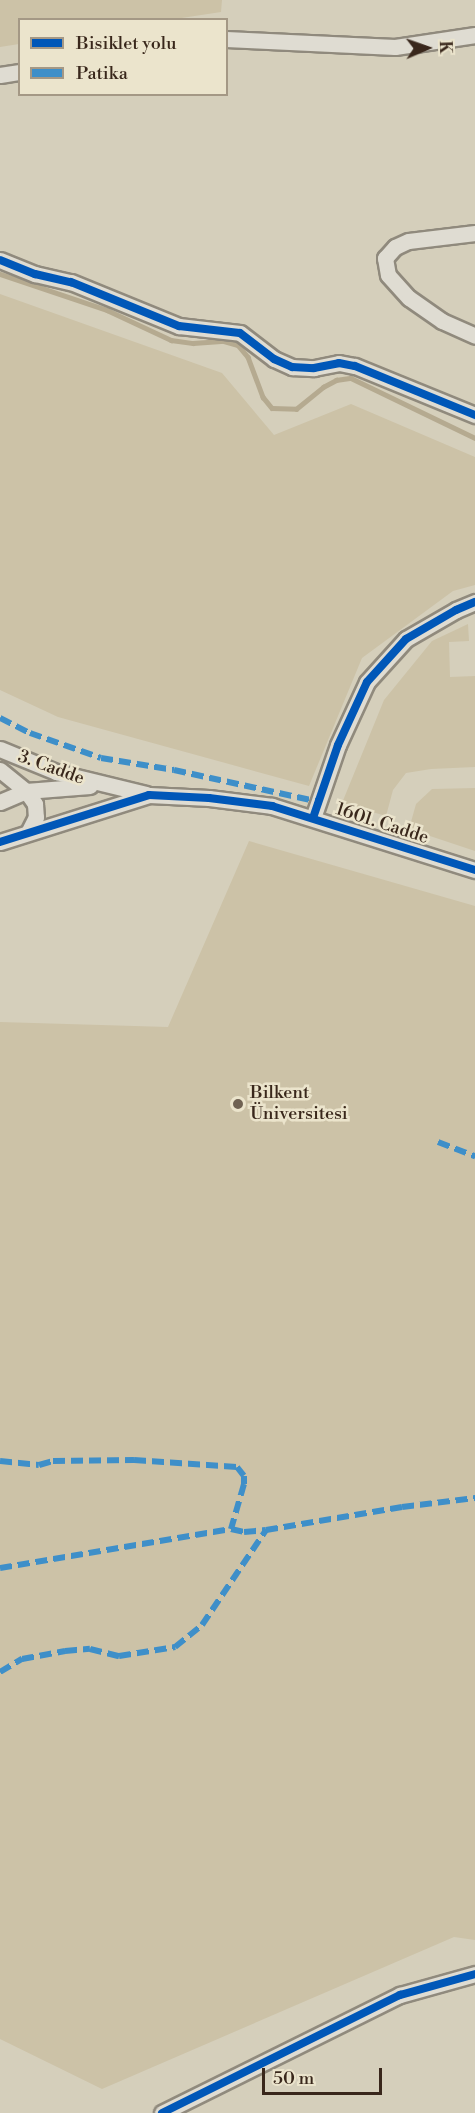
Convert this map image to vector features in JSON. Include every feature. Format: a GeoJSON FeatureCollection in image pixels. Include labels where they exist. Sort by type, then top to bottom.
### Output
{"type":"FeatureCollection","features":[{"type":"Feature","properties":{"kind":"street"},"geometry":{"type":"LineString","coordinates":[[228,39],[394,47],[475,35]]}},
{"type":"Feature","properties":{"kind":"street"},"geometry":{"type":"LineString","coordinates":[[0,75],[18,72]]}},
{"type":"Feature","properties":{"kind":"street"},"geometry":{"type":"LineString","coordinates":[[475,233],[408,241],[395,247],[386,258],[388,275],[409,298],[442,321],[475,336]]}},
{"type":"Feature","properties":{"kind":"street"},"geometry":{"type":"LineString","coordinates":[[0,261],[35,274],[71,282],[179,326],[240,333],[274,359],[292,367],[314,368],[339,363],[355,366],[475,416]]}},
{"type":"Feature","properties":{"kind":"street"},"geometry":{"type":"LineString","coordinates":[[314,818],[338,745],[367,682],[406,639],[456,610],[475,602]]}},
{"type":"Feature","properties":{"kind":"street","name":"3. Cadde"},"geometry":{"type":"LineString","coordinates":[[0,749],[56,772],[149,795]]}},
{"type":"Feature","properties":{"kind":"street","name":"3. Cadde"},"geometry":{"type":"LineString","coordinates":[[0,770],[26,791],[35,804],[36,817],[29,831]]}},
{"type":"Feature","properties":{"kind":"street","name":"3. Cadde"},"geometry":{"type":"LineString","coordinates":[[0,802],[26,791],[102,785]]}},
{"type":"Feature","properties":{"kind":"street","name":"1601. Cadde"},"geometry":{"type":"LineString","coordinates":[[2,839],[149,795],[209,798],[272,806],[475,870]]}},
{"type":"Feature","properties":{"kind":"street"},"geometry":{"type":"LineString","coordinates":[[162,2113],[400,1995],[475,1974]]}},
{"type":"Feature","properties":{"kind":"shaded area"},"geometry":{"type":"Polygon","coordinates":[[[0,0],[222,0],[221,12],[182,18],[18,18],[18,44],[0,47],[0,0]]]}},
{"type":"Feature","properties":{"kind":"shaded area"},"geometry":{"type":"Polygon","coordinates":[[[0,294],[222,373],[274,435],[351,404],[475,457],[475,585],[453,591],[362,658],[309,786],[58,717],[0,690],[0,294]]]}},
{"type":"Feature","properties":{"kind":"shaded area"},"geometry":{"type":"Polygon","coordinates":[[[468,624],[469,641],[449,642],[450,677],[475,676],[475,767],[431,769],[406,773],[393,790],[386,816],[342,803],[384,700],[432,641],[468,624]]]}},
{"type":"Feature","properties":{"kind":"shaded area"},"geometry":{"type":"Polygon","coordinates":[[[475,788],[475,851],[409,829],[416,804],[432,789],[475,788]]]}},
{"type":"Feature","properties":{"kind":"shaded area"},"geometry":{"type":"Polygon","coordinates":[[[249,841],[475,906],[475,1940],[454,1937],[102,2089],[0,2039],[0,1022],[168,1027],[249,841]]]}},
{"type":"Feature","properties":{"kind":"waterway"},"geometry":{"type":"LineString","coordinates":[[0,274],[107,310],[171,340],[193,343],[224,341],[238,345],[248,357],[263,397],[272,408],[296,409],[323,387],[336,380],[351,378],[475,438]]}},
{"type":"Feature","properties":{"kind":"marked path"},"geometry":{"type":"LineString","coordinates":[[0,718],[30,733],[101,758],[174,770],[319,802]]}},
{"type":"Feature","properties":{"kind":"marked path"},"geometry":{"type":"LineString","coordinates":[[438,1142],[475,1156]]}},
{"type":"Feature","properties":{"kind":"marked path"},"geometry":{"type":"LineString","coordinates":[[0,1461],[39,1465],[53,1461],[134,1460],[237,1467],[244,1476],[244,1484],[231,1529]]}},
{"type":"Feature","properties":{"kind":"marked path"},"geometry":{"type":"LineString","coordinates":[[0,1568],[231,1529],[244,1532],[266,1530],[402,1507],[475,1498]]}},
{"type":"Feature","properties":{"kind":"marked path"},"geometry":{"type":"LineString","coordinates":[[0,1672],[22,1659],[65,1651],[90,1649],[119,1656],[175,1647],[202,1625],[266,1530]]}},
{"type":"Feature","properties":{"kind":"cycle path"},"geometry":{"type":"LineString","coordinates":[[0,260],[35,274],[71,282],[179,326],[240,333],[274,359],[292,367],[314,368],[339,363],[355,366],[475,415]]}},
{"type":"Feature","properties":{"kind":"cycle path"},"geometry":{"type":"LineString","coordinates":[[313,818],[338,745],[367,682],[406,639],[456,610],[475,602]]}},
{"type":"Feature","properties":{"kind":"cycle path"},"geometry":{"type":"LineString","coordinates":[[0,842],[149,795],[209,798],[272,806],[475,870]]}},
{"type":"Feature","properties":{"kind":"cycle path"},"geometry":{"type":"LineString","coordinates":[[162,2113],[400,1995],[475,1974]]}},
{"type":"Feature","properties":{"kind":"place","name":"Bilkent Üniversitesi"},"geometry":{"type":"Point","coordinates":[238,1104]}}]}
